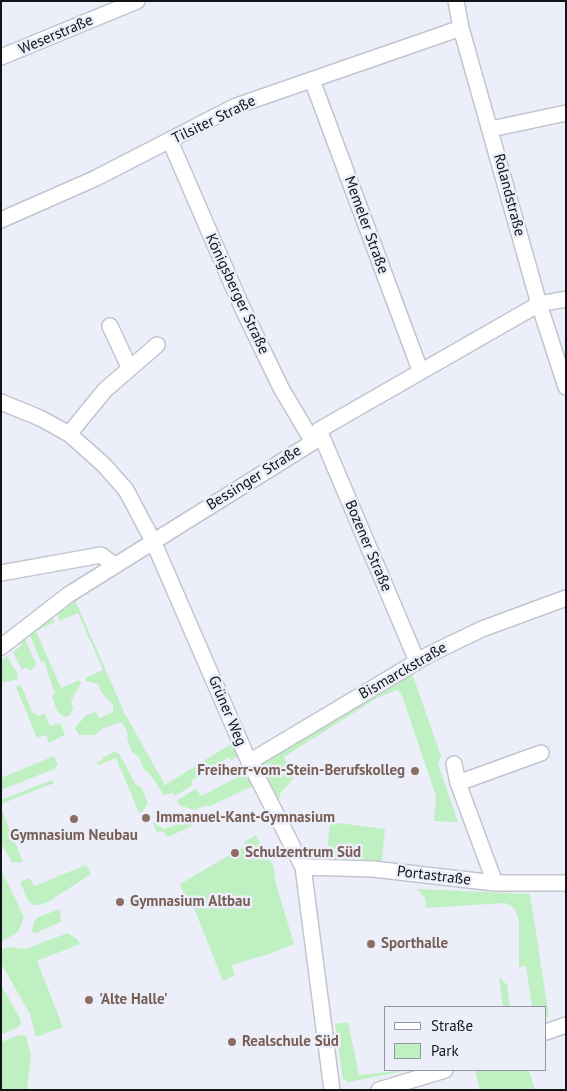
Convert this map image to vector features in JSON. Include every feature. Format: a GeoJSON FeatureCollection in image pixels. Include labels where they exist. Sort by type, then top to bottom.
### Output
{"type":"FeatureCollection","features":[{"type":"Feature","properties":{"kind":"street","name":"Weserstraße"},"geometry":{"type":"LineString","coordinates":[[1,57],[137,1]]}},
{"type":"Feature","properties":{"kind":"street","name":"Rolandstraße"},"geometry":{"type":"LineString","coordinates":[[456,1],[461,28],[539,304],[566,387]]}},
{"type":"Feature","properties":{"kind":"street","name":"Tilsiter Straße"},"geometry":{"type":"LineString","coordinates":[[1,220],[96,178],[170,142],[236,106],[461,28]]}},
{"type":"Feature","properties":{"kind":"street","name":"Memeler Straße"},"geometry":{"type":"LineString","coordinates":[[312,80],[420,370]]}},
{"type":"Feature","properties":{"kind":"street"},"geometry":{"type":"LineString","coordinates":[[491,129],[566,113]]}},
{"type":"Feature","properties":{"kind":"street","name":"Königsberger Straße"},"geometry":{"type":"LineString","coordinates":[[170,142],[230,280],[281,388],[316,436]]}},
{"type":"Feature","properties":{"kind":"street","name":"Bessinger Straße"},"geometry":{"type":"LineString","coordinates":[[1,647],[68,595],[420,370],[539,304],[566,298]]}},
{"type":"Feature","properties":{"kind":"street"},"geometry":{"type":"LineString","coordinates":[[110,326],[129,367]]}},
{"type":"Feature","properties":{"kind":"street"},"geometry":{"type":"LineString","coordinates":[[69,434],[105,390],[129,367],[157,345]]}},
{"type":"Feature","properties":{"kind":"street","name":"Grüner Weg"},"geometry":{"type":"LineString","coordinates":[[1,402],[40,418],[69,434],[104,464],[126,490],[153,541],[249,762],[302,868],[332,1090]]}},
{"type":"Feature","properties":{"kind":"street","name":"Bozener Straße"},"geometry":{"type":"LineString","coordinates":[[316,436],[417,661]]}},
{"type":"Feature","properties":{"kind":"street"},"geometry":{"type":"LineString","coordinates":[[1,572],[101,555],[114,565]]}},
{"type":"Feature","properties":{"kind":"street","name":"Bismarckstraße"},"geometry":{"type":"LineString","coordinates":[[249,762],[417,661],[482,629],[566,598]]}},
{"type":"Feature","properties":{"kind":"street"},"geometry":{"type":"LineString","coordinates":[[458,783],[541,753]]}},
{"type":"Feature","properties":{"kind":"street"},"geometry":{"type":"LineString","coordinates":[[454,764],[458,783],[495,883]]}},
{"type":"Feature","properties":{"kind":"street","name":"Portastraße"},"geometry":{"type":"LineString","coordinates":[[302,868],[373,869],[495,883],[566,883]]}},
{"type":"Feature","properties":{"kind":"street"},"geometry":{"type":"LineString","coordinates":[[547,1032],[566,1025]]}},
{"type":"Feature","properties":{"kind":"street"},"geometry":{"type":"LineString","coordinates":[[379,1090],[442,1071]]}},
{"type":"Feature","properties":{"kind":"green space"},"geometry":{"type":"Polygon","coordinates":[[[73,595],[124,712],[165,785],[231,744],[238,756],[231,761],[229,757],[191,781],[193,785],[175,796],[173,793],[164,795],[150,774],[144,769],[139,757],[132,752],[127,738],[128,734],[122,722],[102,729],[95,735],[79,735],[75,728],[86,715],[96,712],[99,718],[113,712],[113,705],[102,693],[98,684],[86,681],[85,678],[103,670],[78,613],[60,621],[54,609],[73,595]]]}},
{"type":"Feature","properties":{"kind":"green space"},"geometry":{"type":"Polygon","coordinates":[[[53,618],[55,622],[36,631],[61,688],[79,680],[81,683],[71,701],[73,709],[70,715],[64,717],[57,711],[52,696],[55,694],[44,661],[41,662],[28,630],[38,622],[53,618]]]}},
{"type":"Feature","properties":{"kind":"green space"},"geometry":{"type":"Polygon","coordinates":[[[23,634],[36,664],[32,670],[28,670],[26,667],[22,670],[13,652],[22,645],[18,639],[23,634]]]}},
{"type":"Feature","properties":{"kind":"green space"},"geometry":{"type":"Polygon","coordinates":[[[7,656],[17,673],[18,679],[1,683],[1,661],[7,656]]]}},
{"type":"Feature","properties":{"kind":"green space"},"geometry":{"type":"Polygon","coordinates":[[[412,673],[441,756],[438,764],[458,822],[434,821],[436,796],[401,693],[397,690],[377,698],[284,757],[294,778],[281,792],[278,803],[254,762],[412,673]]]}},
{"type":"Feature","properties":{"kind":"green space"},"geometry":{"type":"Polygon","coordinates":[[[21,685],[32,712],[38,716],[45,714],[50,726],[60,723],[65,735],[49,743],[46,735],[37,738],[16,687],[21,685]]]}},
{"type":"Feature","properties":{"kind":"green space"},"geometry":{"type":"Polygon","coordinates":[[[115,751],[120,755],[136,785],[141,787],[148,803],[143,811],[139,813],[116,758],[98,765],[97,762],[115,751]]]}},
{"type":"Feature","properties":{"kind":"green space"},"geometry":{"type":"Polygon","coordinates":[[[54,756],[58,764],[54,769],[1,790],[1,778],[54,756]]]}},
{"type":"Feature","properties":{"kind":"green space"},"geometry":{"type":"Polygon","coordinates":[[[242,762],[257,784],[208,807],[207,805],[194,810],[179,805],[177,800],[196,789],[201,796],[240,776],[235,767],[242,762]]]}},
{"type":"Feature","properties":{"kind":"green space"},"geometry":{"type":"Polygon","coordinates":[[[52,780],[54,783],[1,804],[1,800],[52,780]]]}},
{"type":"Feature","properties":{"kind":"green space"},"geometry":{"type":"Polygon","coordinates":[[[1,808],[23,862],[12,863],[1,843],[1,808]]]}},
{"type":"Feature","properties":{"kind":"green space"},"geometry":{"type":"Polygon","coordinates":[[[191,819],[194,825],[168,837],[163,831],[157,833],[153,822],[164,829],[191,819]]]}},
{"type":"Feature","properties":{"kind":"green space"},"geometry":{"type":"Polygon","coordinates":[[[330,822],[385,829],[381,868],[326,863],[330,822]]]}},
{"type":"Feature","properties":{"kind":"green space"},"geometry":{"type":"Polygon","coordinates":[[[256,835],[274,868],[276,884],[294,944],[232,965],[235,975],[223,981],[190,898],[186,900],[180,884],[245,846],[244,842],[256,835]]]}},
{"type":"Feature","properties":{"kind":"green space"},"geometry":{"type":"Polygon","coordinates":[[[86,865],[91,874],[48,902],[38,905],[33,905],[28,900],[20,882],[30,878],[34,886],[86,865]]]}},
{"type":"Feature","properties":{"kind":"green space"},"geometry":{"type":"Polygon","coordinates":[[[1,870],[24,917],[18,932],[1,942],[1,870]]]}},
{"type":"Feature","properties":{"kind":"green space"},"geometry":{"type":"Polygon","coordinates":[[[417,889],[530,894],[549,1017],[547,1017],[547,1006],[532,1006],[526,966],[519,967],[519,920],[514,908],[505,903],[426,908],[425,898],[417,889]]]}},
{"type":"Feature","properties":{"kind":"green space"},"geometry":{"type":"Polygon","coordinates":[[[60,909],[61,922],[36,933],[32,932],[33,924],[38,917],[60,909]]]}},
{"type":"Feature","properties":{"kind":"green space"},"geometry":{"type":"Polygon","coordinates":[[[68,933],[78,940],[80,944],[37,961],[63,1027],[36,1037],[30,1014],[2,965],[1,950],[8,947],[25,949],[68,933]]]}},
{"type":"Feature","properties":{"kind":"green space"},"geometry":{"type":"Polygon","coordinates":[[[499,977],[507,985],[510,1006],[503,1006],[499,977]]]}},
{"type":"Feature","properties":{"kind":"green space"},"geometry":{"type":"Polygon","coordinates":[[[1,985],[20,1018],[21,1024],[17,1028],[1,1035],[1,985]]]}},
{"type":"Feature","properties":{"kind":"green space"},"geometry":{"type":"Polygon","coordinates":[[[348,1022],[359,1075],[404,1071],[348,1082],[343,1079],[335,1024],[348,1022]]]}},
{"type":"Feature","properties":{"kind":"green space"},"geometry":{"type":"Polygon","coordinates":[[[20,1035],[26,1036],[31,1056],[27,1090],[1,1090],[1,1042],[20,1035]]]}},
{"type":"Feature","properties":{"kind":"green space"},"geometry":{"type":"Polygon","coordinates":[[[475,1071],[529,1071],[535,1090],[480,1090],[475,1071]]]}},
{"type":"Feature","properties":{"kind":"place","name":"Freiherr-vom-Stein-Berufskolleg"},"geometry":{"type":"Point","coordinates":[415,771]}},
{"type":"Feature","properties":{"kind":"place","name":"Immanuel-Kant-Gymnasium"},"geometry":{"type":"Point","coordinates":[146,818]}},
{"type":"Feature","properties":{"kind":"place","name":"Gymnasium Neubau"},"geometry":{"type":"Point","coordinates":[74,819]}},
{"type":"Feature","properties":{"kind":"place","name":"Schulzentrum Süd"},"geometry":{"type":"Point","coordinates":[235,853]}},
{"type":"Feature","properties":{"kind":"place","name":"Gymnasium Altbau"},"geometry":{"type":"Point","coordinates":[120,902]}},
{"type":"Feature","properties":{"kind":"place","name":"Sporthalle"},"geometry":{"type":"Point","coordinates":[371,944]}},
{"type":"Feature","properties":{"kind":"place","name":"'Alte Halle'"},"geometry":{"type":"Point","coordinates":[89,1000]}},
{"type":"Feature","properties":{"kind":"place","name":"Realschule Süd"},"geometry":{"type":"Point","coordinates":[232,1042]}}]}
